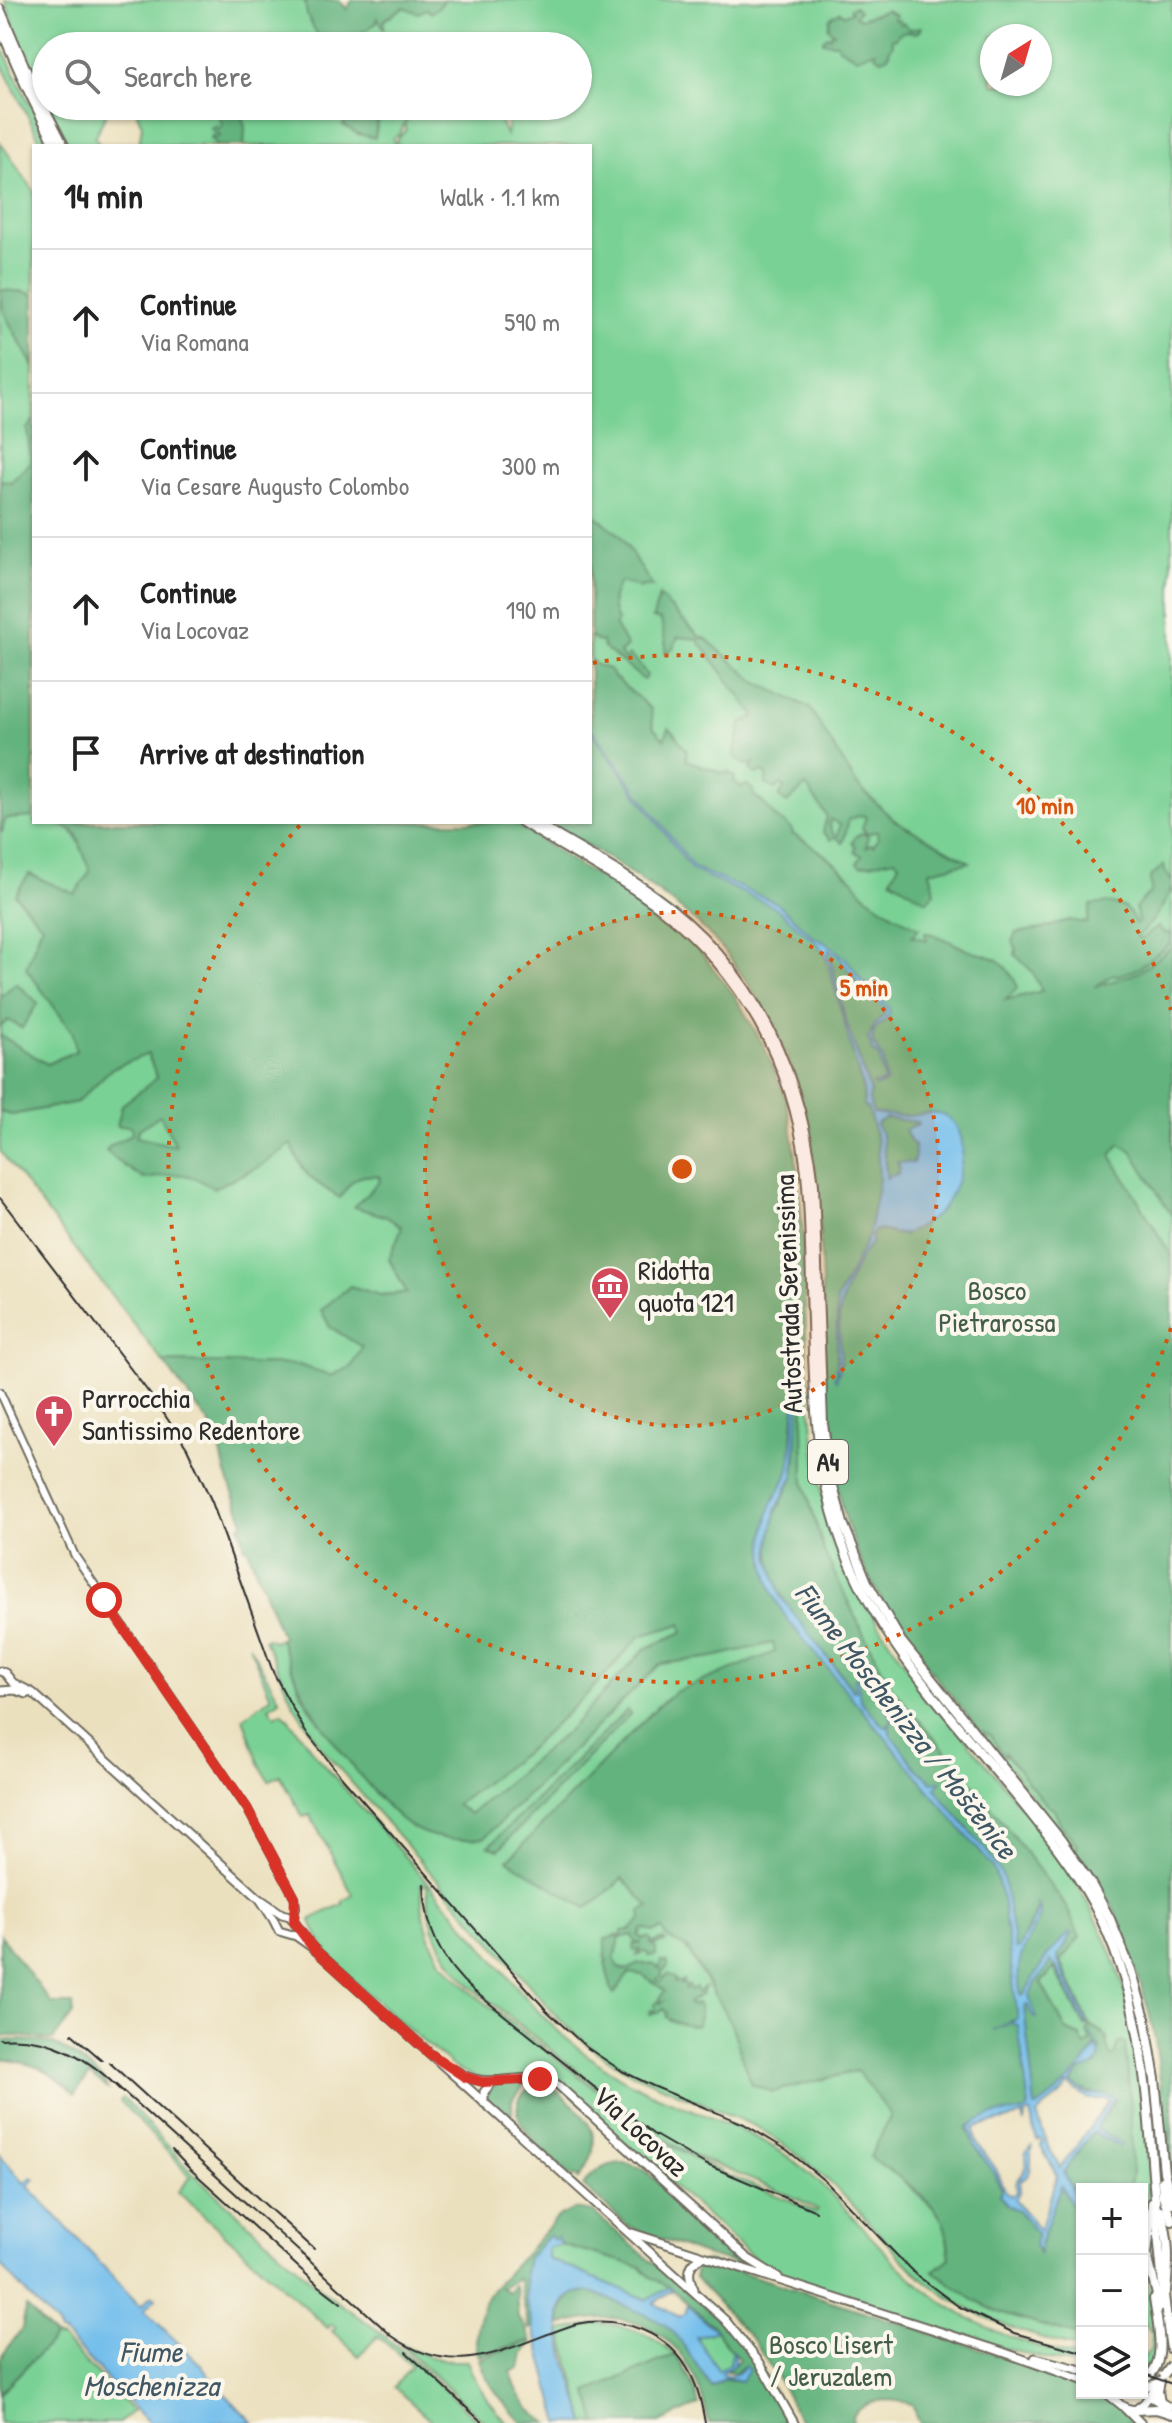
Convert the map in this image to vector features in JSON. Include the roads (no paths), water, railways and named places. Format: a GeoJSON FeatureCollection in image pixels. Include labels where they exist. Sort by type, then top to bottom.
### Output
{"type":"FeatureCollection","features":[{"type":"Feature","properties":{"kind":"highway"},"geometry":{"type":"LineString","coordinates":[[0,9],[32,83]]}},
{"type":"Feature","properties":{"kind":"highway"},"geometry":{"type":"LineString","coordinates":[[0,27],[32,98]]}},
{"type":"Feature","properties":{"kind":"highway"},"geometry":{"type":"LineString","coordinates":[[43,120],[55,144]]}},
{"type":"Feature","properties":{"kind":"highway"},"geometry":{"type":"LineString","coordinates":[[51,120],[63,144]]}},
{"type":"Feature","properties":{"kind":"highway","name":"Autostrada Serenissima"},"geometry":{"type":"LineString","coordinates":[[525,824],[623,882],[688,932],[730,979],[753,1012],[776,1055],[793,1103],[805,1161],[816,1425],[836,1525],[860,1586],[889,1636],[1062,1855],[1103,1923],[1124,1973],[1137,2019],[1147,2080],[1154,2178]]}},
{"type":"Feature","properties":{"kind":"highway","name":"Autostrada Serenissima"},"geometry":{"type":"LineString","coordinates":[[537,824],[627,877],[682,917],[735,975],[754,1000],[773,1035],[794,1086],[810,1148],[823,1424],[827,1459],[843,1523],[867,1582],[901,1641],[1061,1840],[1101,1902],[1131,1970],[1145,2018],[1159,2129]]}},
{"type":"Feature","properties":{"kind":"highway"},"geometry":{"type":"LineString","coordinates":[[1159,2129],[1172,2191]]}},
{"type":"Feature","properties":{"kind":"highway"},"geometry":{"type":"LineString","coordinates":[[1159,2129],[1164,2184],[1172,2213]]}},
{"type":"Feature","properties":{"kind":"highway"},"geometry":{"type":"LineString","coordinates":[[1159,2129],[1163,2196],[1172,2221]]}},
{"type":"Feature","properties":{"kind":"highway","name":"A4"},"geometry":{"type":"LineString","coordinates":[[1159,2129],[1164,2172],[1172,2203]]}},
{"type":"Feature","properties":{"kind":"highway","name":"A4"},"geometry":{"type":"LineString","coordinates":[[1154,2178],[1159,2204],[1172,2239]]}},
{"type":"Feature","properties":{"kind":"highway","name":"A4"},"geometry":{"type":"LineString","coordinates":[[1154,2178],[1153,2266],[1171,2349]]}},
{"type":"Feature","properties":{"kind":"highway","name":"A4"},"geometry":{"type":"LineString","coordinates":[[1154,2178],[1147,2255],[1171,2349]]}},
{"type":"Feature","properties":{"kind":"highway","name":"A4"},"geometry":{"type":"LineString","coordinates":[[1154,2178],[1162,2287],[1171,2349]]}},
{"type":"Feature","properties":{"kind":"highway"},"geometry":{"type":"LineString","coordinates":[[1148,2377],[1154,2371],[1159,2355],[1153,2266]]}},
{"type":"Feature","properties":{"kind":"highway","name":"A4"},"geometry":{"type":"LineString","coordinates":[[1172,2309],[1172,2366]]}},
{"type":"Feature","properties":{"kind":"highway","name":"A4"},"geometry":{"type":"LineString","coordinates":[[1171,2349],[1172,2333]]}},
{"type":"Feature","properties":{"kind":"highway"},"geometry":{"type":"LineString","coordinates":[[1162,2378],[1158,2391],[1168,2409]]}},
{"type":"Feature","properties":{"kind":"highway"},"geometry":{"type":"LineString","coordinates":[[1148,2394],[1168,2409]]}},
{"type":"Feature","properties":{"kind":"highway"},"geometry":{"type":"LineString","coordinates":[[1122,2405],[1140,2423]]}},
{"type":"Feature","properties":{"kind":"highway"},"geometry":{"type":"LineString","coordinates":[[1135,2410],[1168,2409]]}},
{"type":"Feature","properties":{"kind":"main road"},"geometry":{"type":"LineString","coordinates":[[0,1672],[33,1693],[260,1899],[293,1921],[313,1948]]}},
{"type":"Feature","properties":{"kind":"main road"},"geometry":{"type":"LineString","coordinates":[[3,1690],[9,1684],[9,1677]]}},
{"type":"Feature","properties":{"kind":"main road"},"geometry":{"type":"LineString","coordinates":[[3,1690],[25,1693],[43,1703]]}},
{"type":"Feature","properties":{"kind":"main road"},"geometry":{"type":"LineString","coordinates":[[260,1899],[279,1931],[296,1936],[313,1948],[725,2320],[753,2353],[794,2423]]}},
{"type":"Feature","properties":{"kind":"main road"},"geometry":{"type":"LineString","coordinates":[[275,1923],[283,1914]]}},
{"type":"Feature","properties":{"kind":"main road"},"geometry":{"type":"LineString","coordinates":[[286,1933],[292,1930],[293,1921]]}},
{"type":"Feature","properties":{"kind":"main road","name":"Via Locovaz"},"geometry":{"type":"LineString","coordinates":[[429,2053],[465,2077],[477,2081],[534,2079],[552,2082],[747,2258],[805,2289]]}},
{"type":"Feature","properties":{"kind":"main road"},"geometry":{"type":"LineString","coordinates":[[484,2103],[484,2092],[493,2081]]}},
{"type":"Feature","properties":{"kind":"main road","name":"Via Locovaz"},"geometry":{"type":"LineString","coordinates":[[628,2231],[1076,2378]]}},
{"type":"Feature","properties":{"kind":"main road"},"geometry":{"type":"LineString","coordinates":[[696,2294],[689,2269],[704,2257]]}},
{"type":"Feature","properties":{"kind":"main road","name":"Via Locovaz"},"geometry":{"type":"LineString","coordinates":[[994,2349],[1076,2369]]}},
{"type":"Feature","properties":{"kind":"main road"},"geometry":{"type":"LineString","coordinates":[[1148,2390],[1172,2366]]}},
{"type":"Feature","properties":{"kind":"main road"},"geometry":{"type":"LineString","coordinates":[[1114,2399],[1135,2410],[1141,2399]]}},
{"type":"Feature","properties":{"kind":"main road"},"geometry":{"type":"LineString","coordinates":[[1122,2399],[1122,2405]]}},
{"type":"Feature","properties":{"kind":"street"},"geometry":{"type":"LineString","coordinates":[[0,1392],[75,1556],[247,1808],[296,1904],[293,1921]]}},
{"type":"Feature","properties":{"kind":"street"},"geometry":{"type":"LineString","coordinates":[[283,1914],[293,1905],[291,1893]]}},
{"type":"Feature","properties":{"kind":"water"},"geometry":{"type":"Polygon","coordinates":[[[592,730],[694,868],[777,903],[814,937],[847,960],[863,982],[883,988],[883,1003],[889,1007],[889,1015],[874,1030],[872,1042],[883,1059],[886,1083],[876,1087],[873,1084],[882,1083],[884,1079],[879,1057],[868,1039],[874,1025],[885,1014],[886,1009],[880,1005],[880,990],[860,985],[839,957],[828,950],[845,1018],[870,1091],[873,1113],[904,1116],[941,1114],[955,1125],[960,1136],[962,1162],[954,1189],[941,1210],[905,1234],[875,1230],[871,1236],[872,1241],[843,1297],[839,1317],[840,1366],[836,1380],[837,1300],[868,1237],[879,1180],[877,1141],[868,1109],[864,1106],[863,1090],[826,956],[819,945],[775,907],[692,870],[592,730]],[[885,1118],[876,1124],[882,1135],[887,1180],[888,1176],[898,1174],[900,1168],[897,1162],[913,1163],[914,1144],[905,1130],[918,1125],[917,1122],[885,1118]]]}},
{"type":"Feature","properties":{"kind":"water"},"geometry":{"type":"Polygon","coordinates":[[[801,1385],[793,1476],[776,1510],[770,1541],[769,1557],[781,1597],[853,1691],[856,1690],[854,1680],[857,1677],[860,1700],[887,1727],[892,1717],[887,1712],[887,1697],[891,1704],[889,1710],[894,1716],[889,1728],[891,1735],[918,1770],[932,1782],[941,1781],[936,1788],[939,1794],[988,1853],[1003,1877],[1015,1949],[1019,1948],[1038,1911],[1035,1902],[1040,1908],[1040,1916],[1020,1962],[1021,1996],[1050,1954],[1071,1934],[1058,1961],[1088,2024],[1084,2022],[1051,1961],[1029,1996],[1036,2018],[1028,2005],[1024,2008],[1035,2107],[1062,2087],[1091,2055],[1097,2046],[1090,2032],[1097,2045],[1099,2051],[1099,2061],[1081,2070],[1071,2083],[1087,2094],[1104,2094],[1115,2098],[1096,2129],[1123,2144],[1120,2146],[1093,2132],[1077,2152],[1064,2172],[1076,2199],[1076,2213],[1061,2186],[1039,2253],[1034,2245],[1038,2235],[1018,2210],[1008,2206],[999,2195],[1002,2189],[995,2174],[974,2145],[967,2129],[985,2117],[1000,2113],[1023,2113],[1029,2107],[1018,2025],[1010,2023],[993,2030],[1018,2019],[998,1881],[992,1866],[781,1610],[769,1582],[765,1537],[771,1506],[788,1473],[797,1394],[801,1385]],[[1067,2085],[1037,2115],[1060,2168],[1109,2101],[1088,2099],[1067,2085]],[[1030,2113],[1025,2115],[1024,2124],[1022,2116],[974,2128],[976,2141],[996,2169],[1006,2192],[1012,2196],[1017,2192],[1016,2182],[1026,2169],[1025,2153],[1032,2146],[1030,2172],[1020,2182],[1020,2192],[1015,2200],[1040,2230],[1057,2176],[1041,2146],[1042,2141],[1037,2141],[1030,2113]]]}},
{"type":"Feature","properties":{"kind":"water","name":"Fiume Moschenizza"},"geometry":{"type":"Polygon","coordinates":[[[0,2155],[24,2183],[32,2177],[35,2179],[28,2186],[140,2306],[152,2295],[156,2298],[144,2310],[200,2364],[253,2423],[149,2423],[60,2333],[0,2265],[0,2155]]]}},
{"type":"Feature","properties":{"kind":"water"},"geometry":{"type":"Polygon","coordinates":[[[549,2235],[553,2240],[557,2237],[560,2244],[548,2248],[548,2259],[648,2300],[669,2287],[672,2290],[654,2303],[679,2317],[686,2312],[687,2304],[716,2331],[696,2337],[719,2371],[729,2364],[732,2351],[734,2362],[737,2362],[722,2373],[735,2374],[745,2366],[749,2370],[742,2381],[724,2377],[711,2386],[667,2326],[595,2293],[576,2293],[562,2304],[559,2317],[569,2370],[586,2423],[560,2423],[526,2300],[528,2258],[549,2235]]]}},
{"type":"Feature","properties":{"kind":"railway"},"geometry":{"type":"LineString","coordinates":[[0,1198],[156,1402],[187,1448],[212,1502],[273,1672],[305,1731],[547,2011],[586,2047],[622,2071],[744,2124],[787,2150],[826,2182],[915,2274],[958,2306],[1014,2333],[1076,2350]]}},
{"type":"Feature","properties":{"kind":"railway"},"geometry":{"type":"LineString","coordinates":[[424,1884],[428,1915],[437,1944],[452,1969],[474,1991],[653,2134],[705,2164],[816,2211]]}},
{"type":"Feature","properties":{"kind":"railway"},"geometry":{"type":"LineString","coordinates":[[72,2034],[102,2060]]}},
{"type":"Feature","properties":{"kind":"railway"},"geometry":{"type":"LineString","coordinates":[[0,2039],[36,2041],[68,2051],[96,2069],[123,2093]]}},
{"type":"Feature","properties":{"kind":"railway"},"geometry":{"type":"LineString","coordinates":[[110,2063],[314,2249]]}},
{"type":"Feature","properties":{"kind":"railway"},"geometry":{"type":"LineString","coordinates":[[115,2084],[392,2336],[416,2350],[461,2359],[505,2350],[576,2324],[610,2322],[627,2325],[657,2338],[682,2360],[696,2387],[705,2423]]}},
{"type":"Feature","properties":{"kind":"railway"},"geometry":{"type":"LineString","coordinates":[[172,2150],[341,2303]]}},
{"type":"Feature","properties":{"kind":"railway"},"geometry":{"type":"LineString","coordinates":[[406,2352],[483,2423]]}},
{"type":"Feature","properties":{"kind":"railway"},"geometry":{"type":"LineString","coordinates":[[1148,2375],[1172,2384]]}},
{"type":"Feature","properties":{"kind":"place","name":"Ridotta quota 121"},"geometry":{"type":"Point","coordinates":[610,1320]}},
{"type":"Feature","properties":{"kind":"place","name":"Parrocchia Santissimo Redentore"},"geometry":{"type":"Point","coordinates":[54,1448]}},
{"type":"Feature","properties":{"kind":"park label","name":"Bosco Pietrarossa"},"geometry":{"type":"Point","coordinates":[997,1306]}},
{"type":"Feature","properties":{"kind":"park label","name":"Bosco Lisert / Jeruzalem"},"geometry":{"type":"Point","coordinates":[831,2360]}},
{"type":"Feature","properties":{"kind":"water label","name":"Fiume Moschenizza / Moščenice"},"geometry":{"type":"Point","coordinates":[906,1721]}}]}
